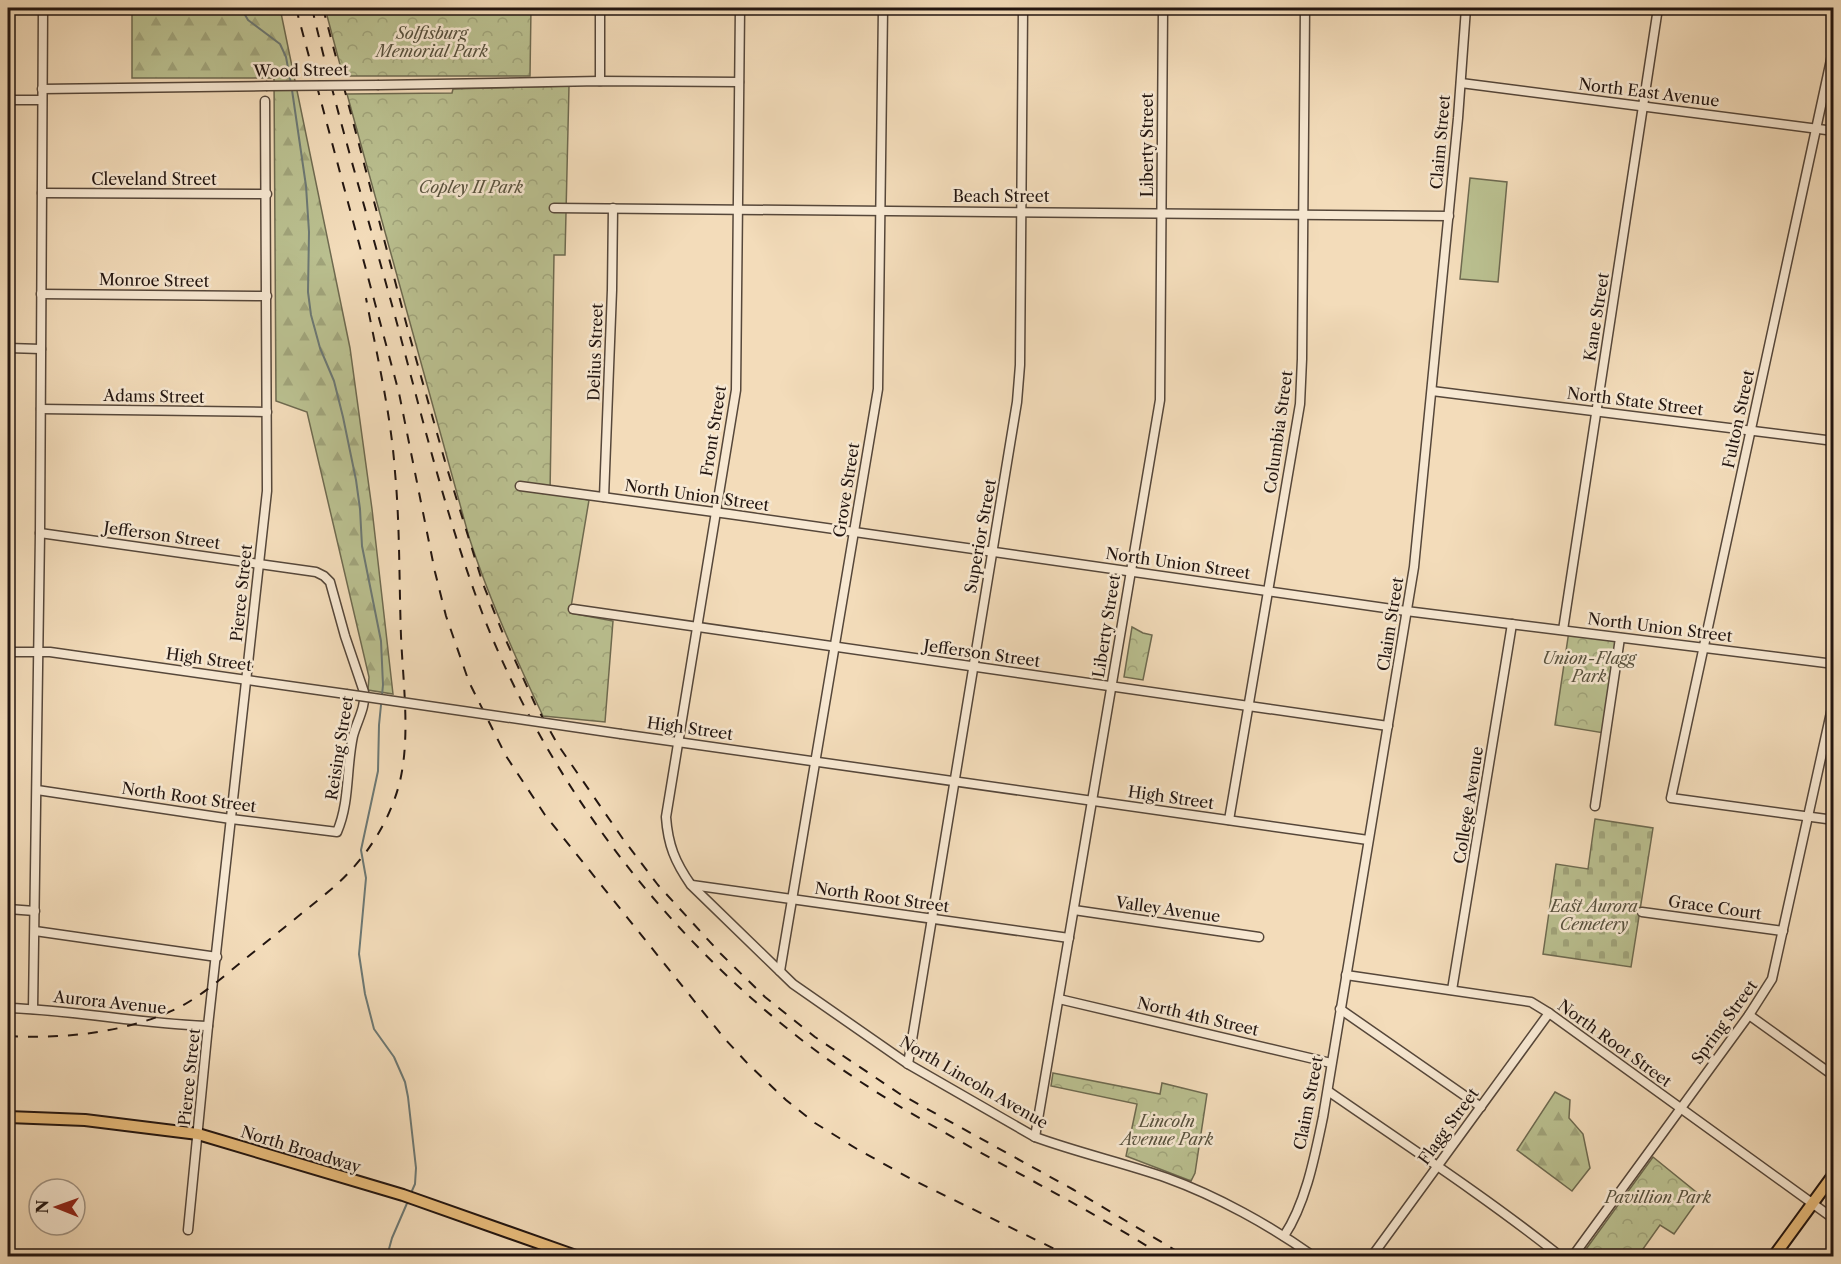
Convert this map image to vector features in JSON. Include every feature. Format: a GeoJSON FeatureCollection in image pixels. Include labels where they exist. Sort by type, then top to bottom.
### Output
{"type":"FeatureCollection","features":[{"type":"Feature","properties":{"kind":"main road","name":"North Broadway"},"geometry":{"type":"LineString","coordinates":[[8,1117],[85,1120],[198,1134],[403,1195],[576,1257]]}},
{"type":"Feature","properties":{"kind":"main road"},"geometry":{"type":"LineString","coordinates":[[1774,1257],[1833,1174]]}},
{"type":"Feature","properties":{"kind":"street"},"geometry":{"type":"LineString","coordinates":[[33,1009],[40,533],[43,8]]}},
{"type":"Feature","properties":{"kind":"street"},"geometry":{"type":"LineString","coordinates":[[600,8],[600,81]]}},
{"type":"Feature","properties":{"kind":"street","name":"Front Street"},"geometry":{"type":"LineString","coordinates":[[691,885],[678,867],[672,851],[666,817],[736,390],[740,8]]}},
{"type":"Feature","properties":{"kind":"street","name":"Grove Street"},"geometry":{"type":"LineString","coordinates":[[780,971],[878,389],[883,8]]}},
{"type":"Feature","properties":{"kind":"street","name":"Superior Street"},"geometry":{"type":"LineString","coordinates":[[908,1064],[1019,384],[1023,8]]}},
{"type":"Feature","properties":{"kind":"street","name":"Liberty Street"},"geometry":{"type":"LineString","coordinates":[[1035,1137],[1160,400],[1163,8]]}},
{"type":"Feature","properties":{"kind":"street","name":"Columbia Street"},"geometry":{"type":"LineString","coordinates":[[1230,820],[1300,404],[1305,8]]}},
{"type":"Feature","properties":{"kind":"street","name":"Claim Street"},"geometry":{"type":"LineString","coordinates":[[1284,1236],[1296,1212],[1314,1155],[1328,1091],[1414,567],[1449,216],[1466,8]]}},
{"type":"Feature","properties":{"kind":"street","name":"Kane Street"},"geometry":{"type":"LineString","coordinates":[[1563,630],[1658,8]]}},
{"type":"Feature","properties":{"kind":"street","name":"Fulton Street"},"geometry":{"type":"LineString","coordinates":[[1808,817],[1671,798],[1833,46]]}},
{"type":"Feature","properties":{"kind":"street","name":"Wood Street"},"geometry":{"type":"LineString","coordinates":[[42,89],[600,81],[739,82]]}},
{"type":"Feature","properties":{"kind":"street","name":"North East Avenue"},"geometry":{"type":"LineString","coordinates":[[1461,83],[1833,131]]}},
{"type":"Feature","properties":{"kind":"street"},"geometry":{"type":"LineString","coordinates":[[8,100],[42,100]]}},
{"type":"Feature","properties":{"kind":"street","name":"Pierce Street"},"geometry":{"type":"LineString","coordinates":[[188,1230],[267,491],[265,100]]}},
{"type":"Feature","properties":{"kind":"street","name":"Cleveland Street"},"geometry":{"type":"LineString","coordinates":[[42,193],[267,194]]}},
{"type":"Feature","properties":{"kind":"street","name":"Beach Street"},"geometry":{"type":"LineString","coordinates":[[554,208],[1449,216]]}},
{"type":"Feature","properties":{"kind":"street","name":"Delius Street"},"geometry":{"type":"LineString","coordinates":[[604,497],[613,208]]}},
{"type":"Feature","properties":{"kind":"street","name":"Monroe Street"},"geometry":{"type":"LineString","coordinates":[[41,294],[267,296]]}},
{"type":"Feature","properties":{"kind":"street"},"geometry":{"type":"LineString","coordinates":[[8,348],[41,349]]}},
{"type":"Feature","properties":{"kind":"street","name":"North State Street"},"geometry":{"type":"LineString","coordinates":[[1432,391],[1833,441]]}},
{"type":"Feature","properties":{"kind":"street","name":"Adams Street"},"geometry":{"type":"LineString","coordinates":[[41,409],[267,412]]}},
{"type":"Feature","properties":{"kind":"street","name":"North Union Street"},"geometry":{"type":"LineString","coordinates":[[520,486],[1407,611],[1833,664]]}},
{"type":"Feature","properties":{"kind":"street","name":"Jefferson Street"},"geometry":{"type":"LineString","coordinates":[[40,533],[316,572]]}},
{"type":"Feature","properties":{"kind":"street","name":"Reising Street"},"geometry":{"type":"LineString","coordinates":[[316,572],[330,582],[365,699],[353,738],[343,818],[337,832]]}},
{"type":"Feature","properties":{"kind":"street","name":"Jefferson Street"},"geometry":{"type":"LineString","coordinates":[[573,609],[1388,726]]}},
{"type":"Feature","properties":{"kind":"street","name":"College Avenue"},"geometry":{"type":"LineString","coordinates":[[1452,990],[1512,624]]}},
{"type":"Feature","properties":{"kind":"street"},"geometry":{"type":"LineString","coordinates":[[1595,806],[1620,638]]}},
{"type":"Feature","properties":{"kind":"street","name":"High Street"},"geometry":{"type":"LineString","coordinates":[[8,652],[50,652],[1368,840]]}},
{"type":"Feature","properties":{"kind":"street","name":"Spring Street"},"geometry":{"type":"LineString","coordinates":[[1573,1257],[1749,1015],[1772,979],[1833,699]]}},
{"type":"Feature","properties":{"kind":"street","name":"North Root Street"},"geometry":{"type":"LineString","coordinates":[[37,790],[231,819],[337,832]]}},
{"type":"Feature","properties":{"kind":"street"},"geometry":{"type":"LineString","coordinates":[[1808,817],[1833,820]]}},
{"type":"Feature","properties":{"kind":"street","name":"North Root Street"},"geometry":{"type":"LineString","coordinates":[[691,885],[1069,938]]}},
{"type":"Feature","properties":{"kind":"street","name":"North Lincoln Avenue"},"geometry":{"type":"LineString","coordinates":[[691,885],[792,984],[908,1064],[1035,1137],[1169,1179],[1212,1198],[1284,1236],[1313,1257]]}},
{"type":"Feature","properties":{"kind":"street"},"geometry":{"type":"LineString","coordinates":[[8,909],[35,910]]}},
{"type":"Feature","properties":{"kind":"street","name":"Valley Avenue"},"geometry":{"type":"LineString","coordinates":[[1074,910],[1259,937]]}},
{"type":"Feature","properties":{"kind":"street","name":"Grace Court"},"geometry":{"type":"LineString","coordinates":[[1642,912],[1783,931]]}},
{"type":"Feature","properties":{"kind":"street"},"geometry":{"type":"LineString","coordinates":[[35,931],[217,957]]}},
{"type":"Feature","properties":{"kind":"street","name":"North Root Street"},"geometry":{"type":"LineString","coordinates":[[1346,975],[1531,1002],[1833,1219]]}},
{"type":"Feature","properties":{"kind":"street","name":"North 4th Street"},"geometry":{"type":"LineString","coordinates":[[1059,999],[1331,1063]]}},
{"type":"Feature","properties":{"kind":"street","name":"Aurora Avenue"},"geometry":{"type":"LineString","coordinates":[[8,1008],[208,1026]]}},
{"type":"Feature","properties":{"kind":"street"},"geometry":{"type":"LineString","coordinates":[[1340,1009],[1481,1107]]}},
{"type":"Feature","properties":{"kind":"street","name":"Flagg Street"},"geometry":{"type":"LineString","coordinates":[[1372,1257],[1549,1013]]}},
{"type":"Feature","properties":{"kind":"street"},"geometry":{"type":"LineString","coordinates":[[1749,1015],[1833,1076]]}},
{"type":"Feature","properties":{"kind":"street"},"geometry":{"type":"LineString","coordinates":[[1328,1091],[1521,1225],[1560,1257]]}},
{"type":"Feature","properties":{"kind":"green space"},"geometry":{"type":"Polygon","coordinates":[[[132,8],[280,8],[350,348],[372,509],[393,694],[368,690],[369,677],[307,412],[276,401],[274,78],[132,78],[132,8]]]}},
{"type":"Feature","properties":{"kind":"green space","name":"Solfisburg Memorial Park"},"geometry":{"type":"Polygon","coordinates":[[[325,8],[531,8],[530,76],[343,76],[325,8]]]}},
{"type":"Feature","properties":{"kind":"green space","name":"Copley II Park"},"geometry":{"type":"Polygon","coordinates":[[[569,86],[565,255],[554,255],[550,493],[589,500],[570,613],[613,621],[605,722],[543,716],[494,605],[469,537],[347,94],[452,93],[453,89],[569,86]]]}},
{"type":"Feature","properties":{"kind":"green space"},"geometry":{"type":"Polygon","coordinates":[[[1470,178],[1507,182],[1498,282],[1460,279],[1470,178]]]}},
{"type":"Feature","properties":{"kind":"green space"},"geometry":{"type":"Polygon","coordinates":[[[1132,627],[1152,635],[1143,680],[1124,677],[1132,627]]]}},
{"type":"Feature","properties":{"kind":"green space","name":"Union-Flagg Park"},"geometry":{"type":"Polygon","coordinates":[[[1569,631],[1619,640],[1604,733],[1555,725],[1569,631]]]}},
{"type":"Feature","properties":{"kind":"green space","name":"East Aurora Cemetery"},"geometry":{"type":"Polygon","coordinates":[[[1595,819],[1653,828],[1631,967],[1543,954],[1556,864],[1588,869],[1595,819]]]}},
{"type":"Feature","properties":{"kind":"green space","name":"Lincoln Avenue Park"},"geometry":{"type":"Polygon","coordinates":[[[1053,1073],[1160,1094],[1162,1083],[1207,1094],[1195,1173],[1191,1181],[1126,1156],[1137,1104],[1051,1086],[1053,1073]]]}},
{"type":"Feature","properties":{"kind":"green space"},"geometry":{"type":"Polygon","coordinates":[[[1555,1092],[1570,1100],[1569,1118],[1583,1134],[1590,1168],[1572,1191],[1517,1150],[1555,1092]]]}},
{"type":"Feature","properties":{"kind":"green space","name":"Pavillion Park"},"geometry":{"type":"Polygon","coordinates":[[[1653,1157],[1701,1196],[1674,1234],[1660,1225],[1638,1256],[1581,1256],[1653,1157]]]}},
{"type":"Feature","properties":{"kind":"waterway"},"geometry":{"type":"LineString","coordinates":[[241,8],[248,20],[280,44],[286,57],[291,84]]}},
{"type":"Feature","properties":{"kind":"waterway"},"geometry":{"type":"LineString","coordinates":[[292,90],[306,186],[309,232],[308,292],[311,315],[320,348],[334,381],[343,417],[356,480],[362,546],[381,641],[383,685],[378,771],[361,850],[366,878],[359,954],[365,994],[374,1029],[394,1057],[405,1082],[416,1168],[415,1184],[411,1193]]}},
{"type":"Feature","properties":{"kind":"waterway"},"geometry":{"type":"LineString","coordinates":[[387,1256],[408,1201]]}},
{"type":"Feature","properties":{"kind":"railway"},"geometry":{"type":"LineString","coordinates":[[296,8],[399,393],[446,616],[469,682],[506,756],[545,815],[724,1038],[786,1100],[815,1123],[913,1180],[1069,1256]]}},
{"type":"Feature","properties":{"kind":"railway"},"geometry":{"type":"LineString","coordinates":[[312,8],[341,124],[457,541],[483,615],[510,677],[541,737],[576,795],[616,851],[659,904],[705,954],[755,1001],[807,1044],[893,1102],[1074,1203],[1163,1256]]}},
{"type":"Feature","properties":{"kind":"railway"},"geometry":{"type":"LineString","coordinates":[[323,8],[409,334],[483,584],[535,704],[558,745],[658,885],[721,954],[765,997],[815,1037],[900,1094],[1074,1190],[1185,1256]]}},
{"type":"Feature","properties":{"kind":"railway"},"geometry":{"type":"LineString","coordinates":[[8,1036],[73,1035],[116,1029],[158,1017],[187,1003],[213,985],[334,887],[356,865],[389,814],[399,785],[405,749],[398,513],[390,428],[366,298]]}}]}
